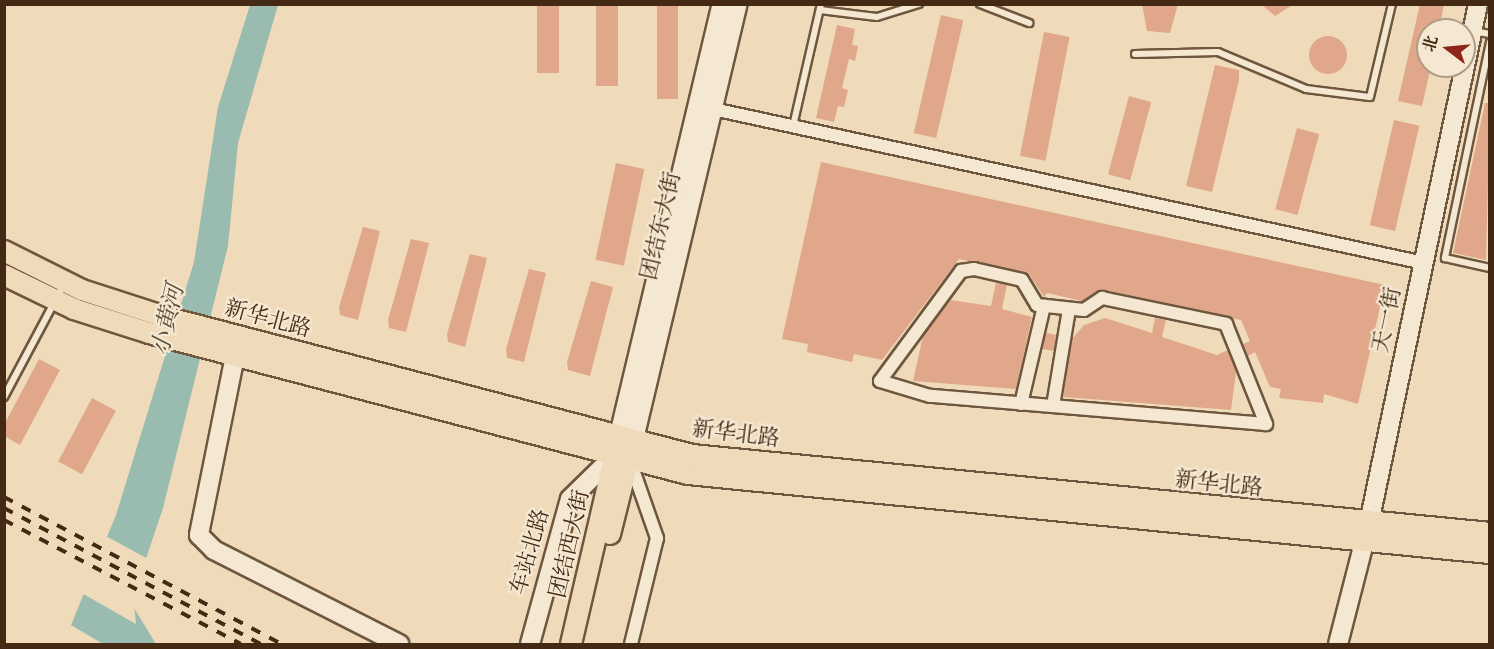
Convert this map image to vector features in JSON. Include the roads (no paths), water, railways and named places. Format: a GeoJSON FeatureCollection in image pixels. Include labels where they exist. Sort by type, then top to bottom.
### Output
{"type":"FeatureCollection","features":[{"type":"Feature","properties":{"kind":"main road","name":"新华北路"},"geometry":{"type":"LineString","coordinates":[[4,251],[65,282],[165,317],[704,456],[1490,533]]}},
{"type":"Feature","properties":{"kind":"main road","name":"新华北路"},"geometry":{"type":"LineString","coordinates":[[4,274],[56,301],[159,336],[688,474],[1490,554]]}},
{"type":"Feature","properties":{"kind":"main road","name":"团结东大街"},"geometry":{"type":"LineString","coordinates":[[622,457],[627,437]]}},
{"type":"Feature","properties":{"kind":"main road","name":"团结西大街"},"geometry":{"type":"LineString","coordinates":[[571,645],[622,457]]}},
{"type":"Feature","properties":{"kind":"main road","name":"团结西大街"},"geometry":{"type":"LineString","coordinates":[[583,645],[622,457]]}},
{"type":"Feature","properties":{"kind":"street","name":"团结东大街"},"geometry":{"type":"LineString","coordinates":[[627,437],[722,4]]}},
{"type":"Feature","properties":{"kind":"street","name":"团结东大街"},"geometry":{"type":"LineString","coordinates":[[627,437],[713,109],[738,4]]}},
{"type":"Feature","properties":{"kind":"street","name":"天一街"},"geometry":{"type":"LineString","coordinates":[[1338,645],[1369,522],[1424,263],[1481,33],[1478,4]]}},
{"type":"Feature","properties":{"kind":"street"},"geometry":{"type":"LineString","coordinates":[[713,109],[1424,263]]}},
{"type":"Feature","properties":{"kind":"street"},"geometry":{"type":"LineString","coordinates":[[961,271],[1022,280],[1037,305],[1044,306],[1084,310],[1102,298],[1226,324],[1266,424],[930,396],[880,381],[961,271]]}},
{"type":"Feature","properties":{"kind":"street"},"geometry":{"type":"LineString","coordinates":[[1021,404],[1044,306]]}},
{"type":"Feature","properties":{"kind":"street"},"geometry":{"type":"LineString","coordinates":[[1053,406],[1069,309]]}},
{"type":"Feature","properties":{"kind":"street"},"geometry":{"type":"LineString","coordinates":[[239,336],[199,535],[214,550],[399,645]]}},
{"type":"Feature","properties":{"kind":"street"},"geometry":{"type":"LineString","coordinates":[[622,457],[657,538],[631,645]]}},
{"type":"Feature","properties":{"kind":"street","name":"车站北路"},"geometry":{"type":"LineString","coordinates":[[530,645],[570,500],[622,457]]}},
{"type":"Feature","properties":{"kind":"lane"},"geometry":{"type":"LineString","coordinates":[[793,127],[821,7],[860,18],[919,4]]}},
{"type":"Feature","properties":{"kind":"lane"},"geometry":{"type":"LineString","coordinates":[[980,4],[1029,23]]}},
{"type":"Feature","properties":{"kind":"lane"},"geometry":{"type":"LineString","coordinates":[[1135,54],[1218,52],[1306,89],[1370,97],[1392,4]]}},
{"type":"Feature","properties":{"kind":"lane"},"geometry":{"type":"LineString","coordinates":[[1490,42],[1445,258],[1490,268]]}},
{"type":"Feature","properties":{"kind":"lane"},"geometry":{"type":"LineString","coordinates":[[4,397],[65,282]]}},
{"type":"Feature","properties":{"kind":"water"},"geometry":{"type":"Polygon","coordinates":[[[250,5],[278,5],[238,143],[228,246],[163,508],[131,603],[156,644],[103,644],[71,625],[116,515],[194,262],[218,107],[250,5]]]}},
{"type":"Feature","properties":{"kind":"railway"},"geometry":{"type":"LineString","coordinates":[[4,497],[282,644]]}},
{"type":"Feature","properties":{"kind":"railway"},"geometry":{"type":"LineString","coordinates":[[4,508],[261,644]]}},
{"type":"Feature","properties":{"kind":"railway"},"geometry":{"type":"LineString","coordinates":[[4,520],[241,644]]}},
{"type":"Feature","properties":{"kind":"water label","name":"小黄河"},"geometry":{"type":"Point","coordinates":[168,320]}}]}
